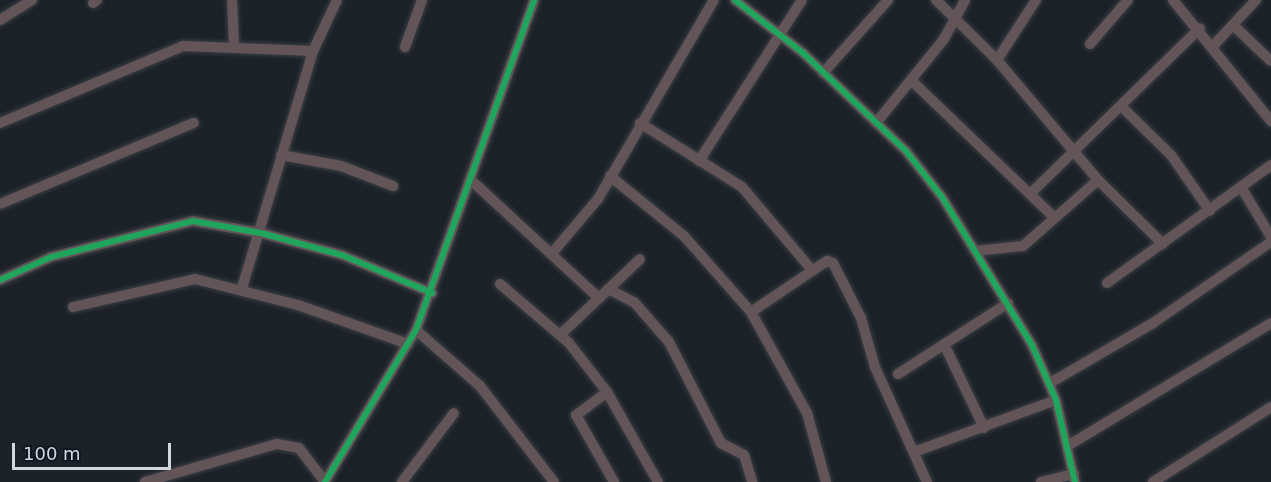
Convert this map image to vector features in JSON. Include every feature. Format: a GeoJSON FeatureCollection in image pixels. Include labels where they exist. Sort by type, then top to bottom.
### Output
{"type":"FeatureCollection","features":[{"type":"Feature","properties":{"kind":"street"},"geometry":{"type":"LineString","coordinates":[[0,20],[32,0]]}},
{"type":"Feature","properties":{"kind":"street"},"geometry":{"type":"LineString","coordinates":[[232,0],[234,45]]}},
{"type":"Feature","properties":{"kind":"street"},"geometry":{"type":"LineString","coordinates":[[242,288],[261,232],[281,154],[314,51],[337,0]]}},
{"type":"Feature","properties":{"kind":"street"},"geometry":{"type":"LineString","coordinates":[[405,47],[422,0]]}},
{"type":"Feature","properties":{"kind":"street"},"geometry":{"type":"LineString","coordinates":[[145,482],[277,444],[299,448],[325,482],[416,330],[432,293],[534,0]]}},
{"type":"Feature","properties":{"kind":"street"},"geometry":{"type":"LineString","coordinates":[[552,252],[598,200],[640,123],[714,0]]}},
{"type":"Feature","properties":{"kind":"street"},"geometry":{"type":"LineString","coordinates":[[735,0],[823,73],[924,173],[975,251],[1008,303],[1050,383],[1069,445],[1075,478],[1041,482]]}},
{"type":"Feature","properties":{"kind":"street"},"geometry":{"type":"LineString","coordinates":[[699,161],[802,0]]}},
{"type":"Feature","properties":{"kind":"street"},"geometry":{"type":"LineString","coordinates":[[823,73],[888,0]]}},
{"type":"Feature","properties":{"kind":"street"},"geometry":{"type":"LineString","coordinates":[[936,0],[956,16],[997,60],[1098,180],[1163,244]]}},
{"type":"Feature","properties":{"kind":"street"},"geometry":{"type":"LineString","coordinates":[[876,123],[912,81],[965,0]]}},
{"type":"Feature","properties":{"kind":"street"},"geometry":{"type":"LineString","coordinates":[[997,60],[1036,0]]}},
{"type":"Feature","properties":{"kind":"street"},"geometry":{"type":"LineString","coordinates":[[1090,44],[1128,0]]}},
{"type":"Feature","properties":{"kind":"street"},"geometry":{"type":"LineString","coordinates":[[1173,0],[1214,45],[1271,121]]}},
{"type":"Feature","properties":{"kind":"street"},"geometry":{"type":"LineString","coordinates":[[1214,45],[1255,0]]}},
{"type":"Feature","properties":{"kind":"street"},"geometry":{"type":"LineString","coordinates":[[1233,25],[1271,61]]}},
{"type":"Feature","properties":{"kind":"street"},"geometry":{"type":"LineString","coordinates":[[1031,192],[1074,154],[1200,28]]}},
{"type":"Feature","properties":{"kind":"street"},"geometry":{"type":"LineString","coordinates":[[0,123],[183,46],[234,45],[314,51]]}},
{"type":"Feature","properties":{"kind":"street"},"geometry":{"type":"LineString","coordinates":[[912,81],[1031,192],[1055,218]]}},
{"type":"Feature","properties":{"kind":"street"},"geometry":{"type":"LineString","coordinates":[[1121,106],[1171,155],[1210,211]]}},
{"type":"Feature","properties":{"kind":"street"},"geometry":{"type":"LineString","coordinates":[[0,204],[194,123]]}},
{"type":"Feature","properties":{"kind":"street"},"geometry":{"type":"LineString","coordinates":[[640,123],[742,187],[812,270]]}},
{"type":"Feature","properties":{"kind":"street"},"geometry":{"type":"LineString","coordinates":[[281,154],[341,166],[393,186]]}},
{"type":"Feature","properties":{"kind":"street"},"geometry":{"type":"LineString","coordinates":[[1107,283],[1271,165]]}},
{"type":"Feature","properties":{"kind":"street"},"geometry":{"type":"LineString","coordinates":[[610,176],[678,230],[750,312],[807,413],[826,482]]}},
{"type":"Feature","properties":{"kind":"street"},"geometry":{"type":"LineString","coordinates":[[975,251],[1023,246],[1098,180]]}},
{"type":"Feature","properties":{"kind":"street"},"geometry":{"type":"LineString","coordinates":[[472,181],[552,252],[599,298]]}},
{"type":"Feature","properties":{"kind":"street"},"geometry":{"type":"LineString","coordinates":[[1241,188],[1271,237]]}},
{"type":"Feature","properties":{"kind":"street"},"geometry":{"type":"LineString","coordinates":[[0,280],[51,257],[170,224],[193,221],[261,232],[342,255],[432,293]]}},
{"type":"Feature","properties":{"kind":"street"},"geometry":{"type":"LineString","coordinates":[[1050,383],[1153,323],[1271,242]]}},
{"type":"Feature","properties":{"kind":"street"},"geometry":{"type":"LineString","coordinates":[[560,335],[640,259]]}},
{"type":"Feature","properties":{"kind":"street"},"geometry":{"type":"LineString","coordinates":[[750,312],[826,261],[835,265],[927,482]]}},
{"type":"Feature","properties":{"kind":"street"},"geometry":{"type":"LineString","coordinates":[[73,307],[177,280],[206,280],[242,288],[408,344]]}},
{"type":"Feature","properties":{"kind":"street"},"geometry":{"type":"LineString","coordinates":[[500,284],[560,335],[607,392],[658,482]]}},
{"type":"Feature","properties":{"kind":"street"},"geometry":{"type":"LineString","coordinates":[[608,289],[634,302],[669,342],[722,443],[744,455],[752,482]]}},
{"type":"Feature","properties":{"kind":"street"},"geometry":{"type":"LineString","coordinates":[[898,374],[1008,303]]}},
{"type":"Feature","properties":{"kind":"street"},"geometry":{"type":"LineString","coordinates":[[1069,445],[1271,323]]}},
{"type":"Feature","properties":{"kind":"street"},"geometry":{"type":"LineString","coordinates":[[416,330],[480,386],[554,482]]}},
{"type":"Feature","properties":{"kind":"street"},"geometry":{"type":"LineString","coordinates":[[944,344],[984,428]]}},
{"type":"Feature","properties":{"kind":"street"},"geometry":{"type":"LineString","coordinates":[[607,392],[576,415],[614,482]]}},
{"type":"Feature","properties":{"kind":"street"},"geometry":{"type":"LineString","coordinates":[[914,452],[1056,400]]}},
{"type":"Feature","properties":{"kind":"street"},"geometry":{"type":"LineString","coordinates":[[1153,482],[1271,407]]}},
{"type":"Feature","properties":{"kind":"street"},"geometry":{"type":"LineString","coordinates":[[403,482],[454,413]]}},
{"type":"Feature","properties":{"kind":"cycle path"},"geometry":{"type":"LineString","coordinates":[[325,482],[416,330],[534,0]]}},
{"type":"Feature","properties":{"kind":"cycle path"},"geometry":{"type":"LineString","coordinates":[[735,0],[803,53],[906,151],[942,197],[1032,345],[1056,400],[1075,482]]}},
{"type":"Feature","properties":{"kind":"cycle path"},"geometry":{"type":"LineString","coordinates":[[0,280],[51,257],[193,221],[261,233],[342,255],[432,293]]}}]}
